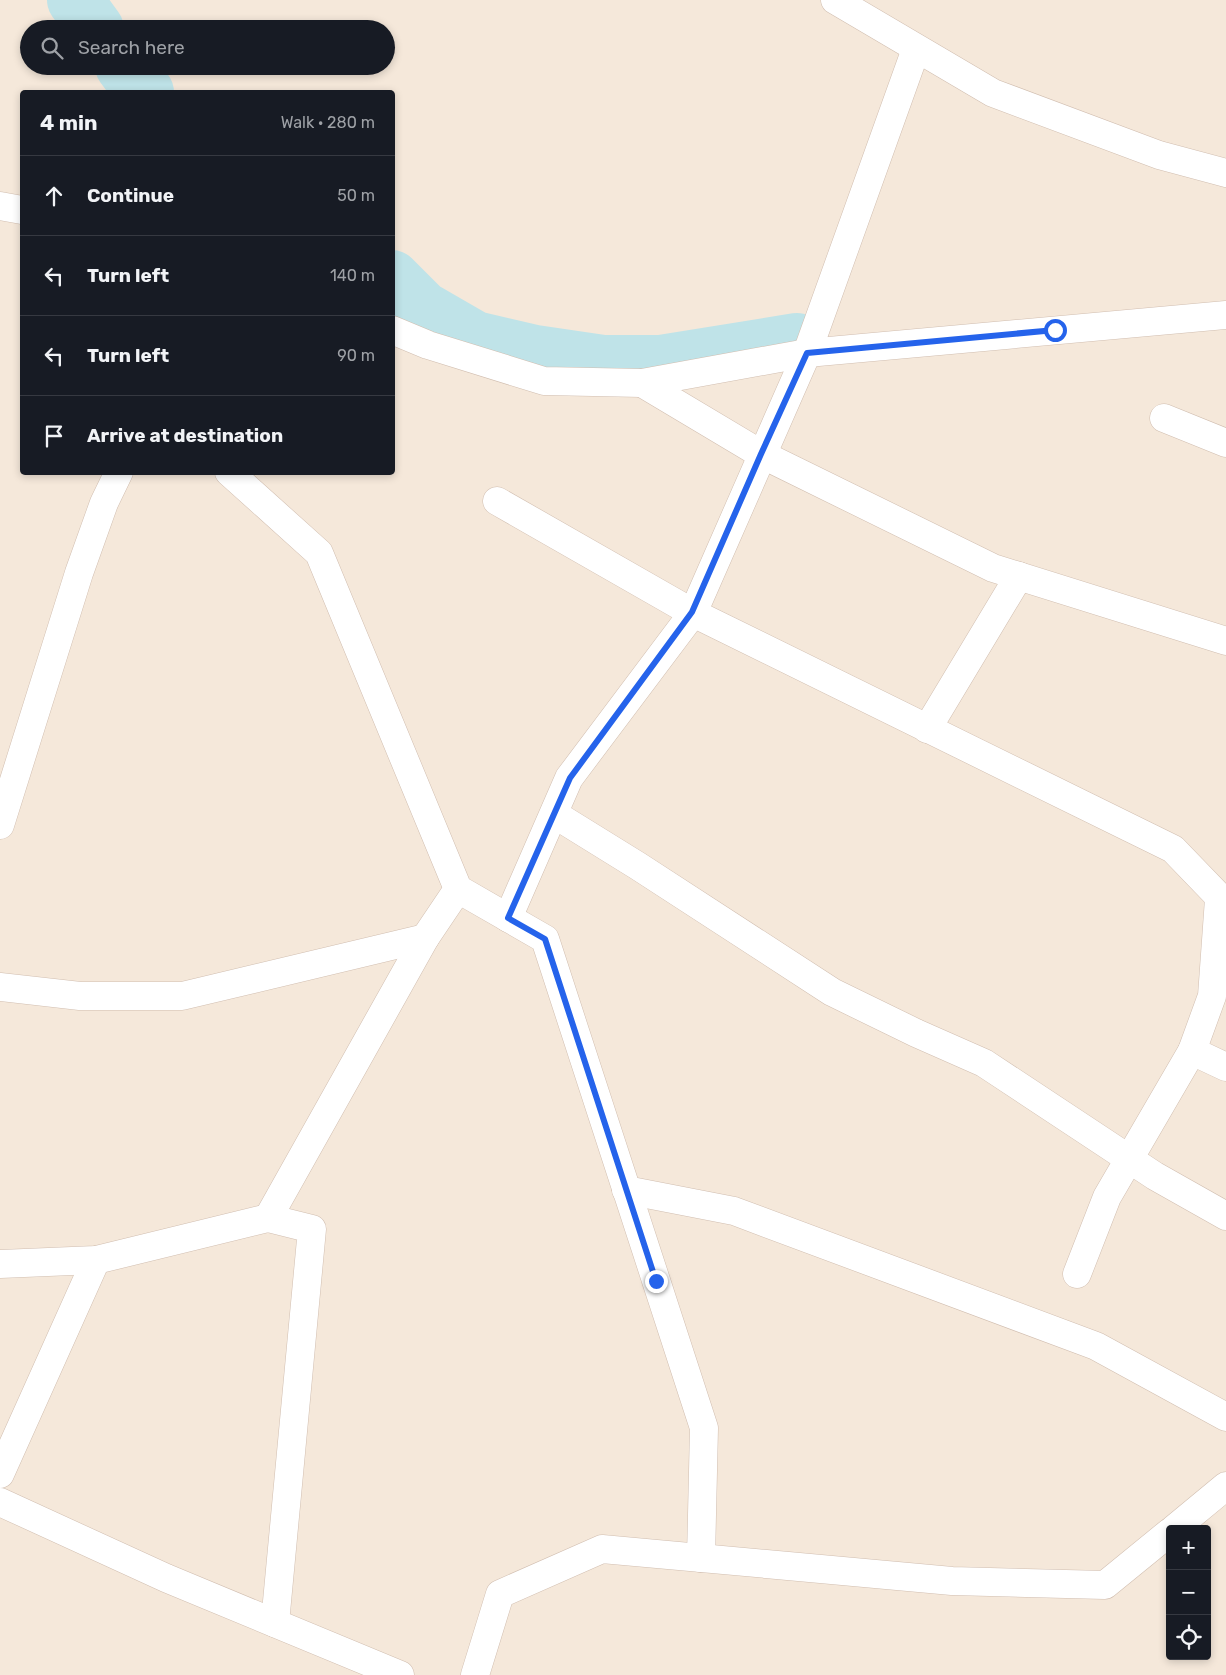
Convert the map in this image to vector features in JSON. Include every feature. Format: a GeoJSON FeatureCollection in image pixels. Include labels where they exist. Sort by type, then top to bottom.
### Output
{"type":"FeatureCollection","features":[{"type":"Feature","properties":{"kind":"street"},"geometry":{"type":"LineString","coordinates":[[835,0],[992,93],[1159,155],[1226,173]]}},
{"type":"Feature","properties":{"kind":"street"},"geometry":{"type":"LineString","coordinates":[[508,918],[570,778],[692,612],[807,353],[916,49]]}},
{"type":"Feature","properties":{"kind":"street"},"geometry":{"type":"LineString","coordinates":[[0,206],[20,210]]}},
{"type":"Feature","properties":{"kind":"street"},"geometry":{"type":"LineString","coordinates":[[395,331],[428,345],[544,381],[642,383],[807,353],[1226,315]]}},
{"type":"Feature","properties":{"kind":"street"},"geometry":{"type":"LineString","coordinates":[[642,383],[761,454],[994,568],[1226,641]]}},
{"type":"Feature","properties":{"kind":"street"},"geometry":{"type":"LineString","coordinates":[[1164,418],[1226,443]]}},
{"type":"Feature","properties":{"kind":"street"},"geometry":{"type":"LineString","coordinates":[[0,825],[79,573],[104,503],[118,475]]}},
{"type":"Feature","properties":{"kind":"street"},"geometry":{"type":"LineString","coordinates":[[232,475],[319,553],[458,889],[545,939],[704,1428],[700,1558]]}},
{"type":"Feature","properties":{"kind":"street"},"geometry":{"type":"LineString","coordinates":[[497,501],[692,612],[1173,849],[1223,902],[1212,996],[1192,1051],[1107,1197],[1077,1274]]}},
{"type":"Feature","properties":{"kind":"street"},"geometry":{"type":"LineString","coordinates":[[927,729],[1019,576]]}},
{"type":"Feature","properties":{"kind":"street"},"geometry":{"type":"LineString","coordinates":[[554,814],[638,866],[832,992],[916,1033],[984,1063],[1155,1176],[1226,1216]]}},
{"type":"Feature","properties":{"kind":"street"},"geometry":{"type":"LineString","coordinates":[[268,1218],[425,938],[458,889]]}},
{"type":"Feature","properties":{"kind":"street"},"geometry":{"type":"LineString","coordinates":[[0,986],[80,996],[182,996],[425,938]]}},
{"type":"Feature","properties":{"kind":"street"},"geometry":{"type":"LineString","coordinates":[[1192,1051],[1226,1067]]}},
{"type":"Feature","properties":{"kind":"street"},"geometry":{"type":"LineString","coordinates":[[626,1190],[734,1211],[1096,1346],[1226,1417]]}},
{"type":"Feature","properties":{"kind":"street"},"geometry":{"type":"LineString","coordinates":[[0,1264],[96,1260],[268,1218],[312,1229],[275,1623]]}},
{"type":"Feature","properties":{"kind":"street"},"geometry":{"type":"LineString","coordinates":[[0,1474],[96,1260]]}},
{"type":"Feature","properties":{"kind":"street"},"geometry":{"type":"LineString","coordinates":[[1179,1525],[1226,1486]]}},
{"type":"Feature","properties":{"kind":"street"},"geometry":{"type":"LineString","coordinates":[[0,1502],[166,1578],[400,1675]]}},
{"type":"Feature","properties":{"kind":"street"},"geometry":{"type":"LineString","coordinates":[[475,1675],[500,1594],[602,1549],[952,1581],[1106,1585],[1166,1535]]}},
{"type":"Feature","properties":{"kind":"shaded area"},"geometry":{"type":"Polygon","coordinates":[[[0,0],[1226,0],[1226,1675],[0,1675],[0,0]]]}},
{"type":"Feature","properties":{"kind":"waterway"},"geometry":{"type":"LineString","coordinates":[[75,0],[89,20]]}},
{"type":"Feature","properties":{"kind":"waterway"},"geometry":{"type":"LineString","coordinates":[[130,75],[143,90]]}},
{"type":"Feature","properties":{"kind":"waterway"},"geometry":{"type":"LineString","coordinates":[[395,281],[423,309],[475,339],[535,353],[603,363],[661,363],[797,341]]}},
{"type":"Feature","properties":{"kind":"route"},"geometry":{"type":"LineString","coordinates":[[656,1281],[545,939],[508,918],[570,778],[692,612],[807,353],[1055,330]]}}]}
